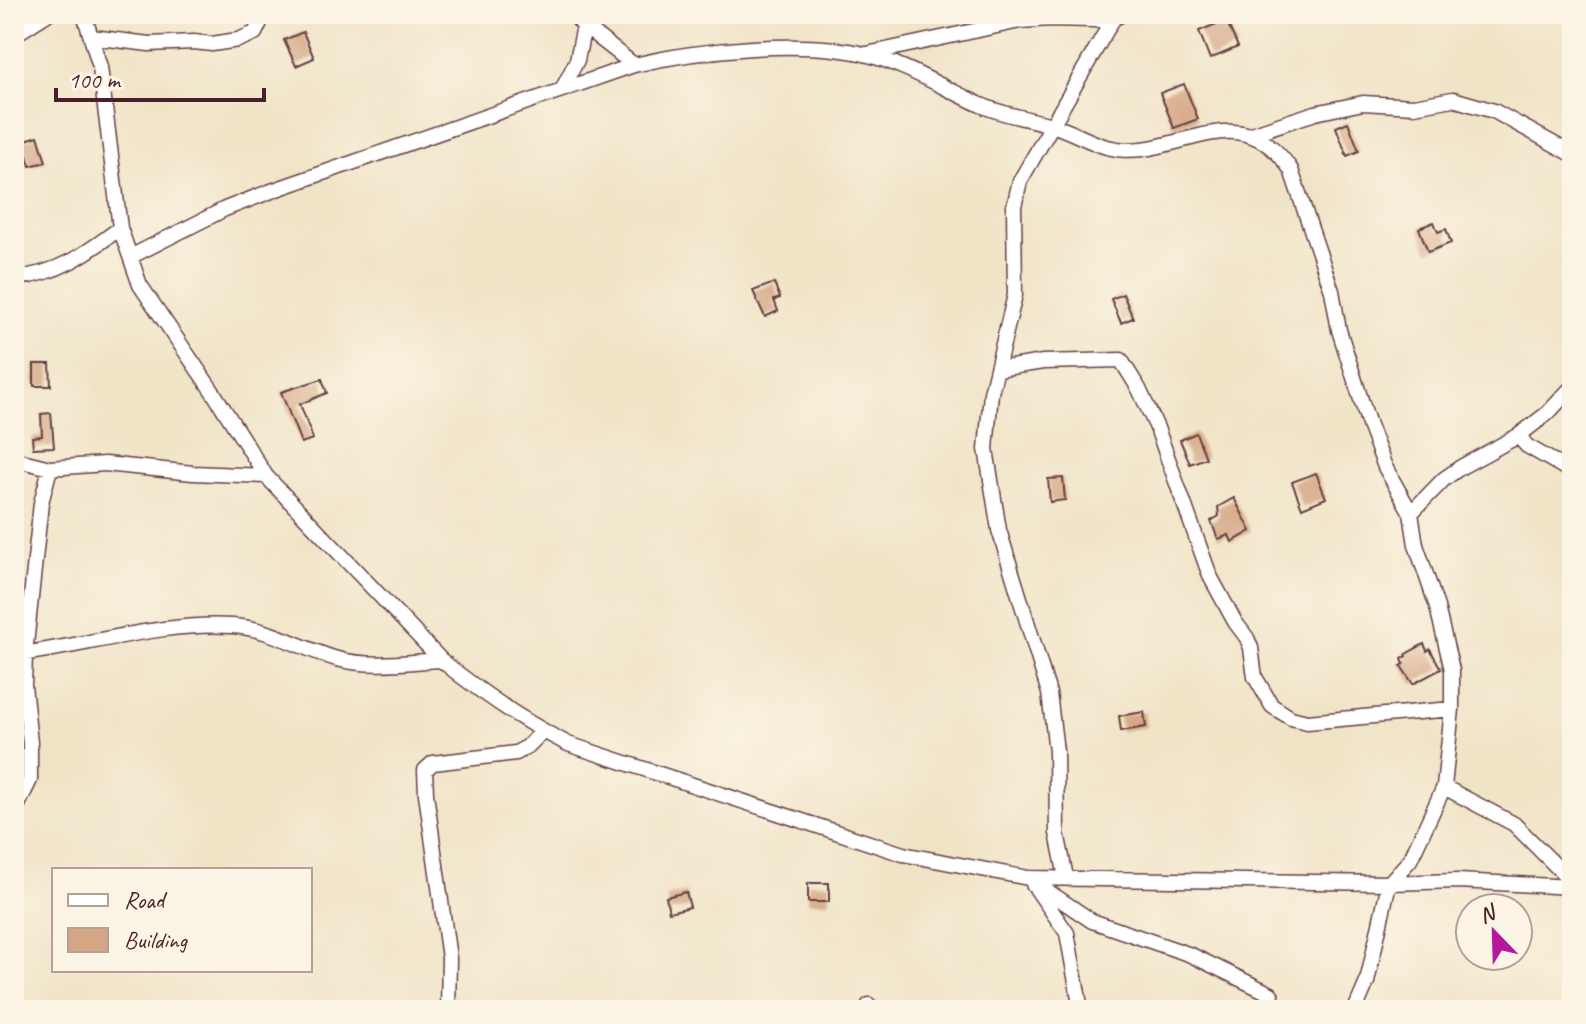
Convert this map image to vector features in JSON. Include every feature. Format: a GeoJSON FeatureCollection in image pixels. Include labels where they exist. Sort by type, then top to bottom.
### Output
{"type":"FeatureCollection","features":[{"type":"Feature","properties":{"kind":"street"},"geometry":{"type":"LineString","coordinates":[[14,35],[47,14]]}},
{"type":"Feature","properties":{"kind":"street"},"geometry":{"type":"LineString","coordinates":[[84,14],[100,67],[120,228],[140,285],[266,476],[441,660],[543,731],[568,744],[903,854],[1028,878],[1572,884]]}},
{"type":"Feature","properties":{"kind":"street"},"geometry":{"type":"LineString","coordinates":[[92,37],[149,44],[227,42],[255,33],[264,14]]}},
{"type":"Feature","properties":{"kind":"street"},"geometry":{"type":"LineString","coordinates":[[573,14],[634,65]]}},
{"type":"Feature","properties":{"kind":"street"},"geometry":{"type":"LineString","coordinates":[[866,54],[1020,21],[1117,16]]}},
{"type":"Feature","properties":{"kind":"street"},"geometry":{"type":"LineString","coordinates":[[1066,877],[1057,833],[1056,751],[1049,693],[999,530],[986,449],[991,393],[1015,295],[1016,194],[1035,151],[1117,16]]}},
{"type":"Feature","properties":{"kind":"street"},"geometry":{"type":"LineString","coordinates":[[562,90],[577,60],[584,26]]}},
{"type":"Feature","properties":{"kind":"street"},"geometry":{"type":"LineString","coordinates":[[132,256],[237,204],[634,65],[665,58],[796,46],[866,54],[999,112],[1052,125],[1118,149],[1151,147],[1217,133],[1251,134],[1354,104],[1414,106],[1453,99],[1494,111],[1572,154]]}},
{"type":"Feature","properties":{"kind":"street"},"geometry":{"type":"LineString","coordinates":[[1251,134],[1282,155],[1291,170],[1332,291],[1339,330],[1369,425],[1385,467],[1411,513],[1416,545],[1452,670],[1452,709],[1444,787],[1410,860],[1389,883],[1367,982],[1355,1010]]}},
{"type":"Feature","properties":{"kind":"street"},"geometry":{"type":"LineString","coordinates":[[14,278],[53,271],[71,263],[120,228]]}},
{"type":"Feature","properties":{"kind":"street"},"geometry":{"type":"LineString","coordinates":[[998,369],[1043,362],[1121,360],[1157,428],[1210,576],[1251,648],[1255,677],[1266,698],[1280,712],[1307,722],[1452,709]]}},
{"type":"Feature","properties":{"kind":"street"},"geometry":{"type":"LineString","coordinates":[[1411,513],[1430,491],[1453,473],[1518,436],[1548,413],[1572,387]]}},
{"type":"Feature","properties":{"kind":"street"},"geometry":{"type":"LineString","coordinates":[[1518,436],[1527,446],[1572,472]]}},
{"type":"Feature","properties":{"kind":"street"},"geometry":{"type":"LineString","coordinates":[[14,459],[50,468],[105,464],[193,473],[266,476]]}},
{"type":"Feature","properties":{"kind":"street"},"geometry":{"type":"LineString","coordinates":[[14,813],[30,780],[31,762],[19,654],[41,503],[50,468]]}},
{"type":"Feature","properties":{"kind":"street"},"geometry":{"type":"LineString","coordinates":[[19,654],[176,628],[231,625],[269,633],[341,660],[383,664],[441,660]]}},
{"type":"Feature","properties":{"kind":"street"},"geometry":{"type":"LineString","coordinates":[[448,1010],[449,958],[425,770],[433,763],[516,753],[543,731]]}},
{"type":"Feature","properties":{"kind":"street"},"geometry":{"type":"LineString","coordinates":[[1444,787],[1514,824],[1572,884]]}},
{"type":"Feature","properties":{"kind":"street"},"geometry":{"type":"LineString","coordinates":[[1028,878],[1067,933],[1081,1010]]}},
{"type":"Feature","properties":{"kind":"street"},"geometry":{"type":"LineString","coordinates":[[1028,878],[1092,921],[1191,955],[1271,994],[1276,1010]]}},
{"type":"Feature","properties":{"kind":"building"},"geometry":{"type":"Polygon","coordinates":[[[1226,20],[1238,47],[1210,59],[1199,31],[1226,20]]]}},
{"type":"Feature","properties":{"kind":"building"},"geometry":{"type":"Polygon","coordinates":[[[303,32],[314,58],[296,66],[284,40],[303,32]]]}},
{"type":"Feature","properties":{"kind":"building"},"geometry":{"type":"Polygon","coordinates":[[[1184,84],[1198,119],[1174,128],[1160,93],[1184,84]]]}},
{"type":"Feature","properties":{"kind":"building"},"geometry":{"type":"Polygon","coordinates":[[[1348,122],[1359,151],[1347,156],[1336,127],[1348,122]]]}},
{"type":"Feature","properties":{"kind":"building"},"geometry":{"type":"Polygon","coordinates":[[[38,136],[46,162],[30,166],[23,141],[38,136]]]}},
{"type":"Feature","properties":{"kind":"building"},"geometry":{"type":"Polygon","coordinates":[[[1434,222],[1438,232],[1446,229],[1451,243],[1428,252],[1419,228],[1434,222]]]}},
{"type":"Feature","properties":{"kind":"building"},"geometry":{"type":"Polygon","coordinates":[[[774,283],[780,298],[774,300],[778,311],[765,317],[753,291],[774,283]]]}},
{"type":"Feature","properties":{"kind":"building"},"geometry":{"type":"Polygon","coordinates":[[[1123,294],[1133,318],[1121,323],[1111,299],[1123,294]]]}},
{"type":"Feature","properties":{"kind":"building"},"geometry":{"type":"Polygon","coordinates":[[[34,364],[50,364],[51,386],[34,386],[34,364]]]}},
{"type":"Feature","properties":{"kind":"building"},"geometry":{"type":"Polygon","coordinates":[[[322,379],[327,393],[300,404],[313,439],[301,443],[281,392],[322,379]]]}},
{"type":"Feature","properties":{"kind":"building"},"geometry":{"type":"Polygon","coordinates":[[[51,413],[54,447],[33,448],[32,437],[42,436],[41,414],[51,413]]]}},
{"type":"Feature","properties":{"kind":"building"},"geometry":{"type":"Polygon","coordinates":[[[1196,433],[1206,458],[1190,464],[1180,440],[1196,433]]]}},
{"type":"Feature","properties":{"kind":"building"},"geometry":{"type":"Polygon","coordinates":[[[1316,473],[1326,498],[1302,508],[1292,482],[1316,473]]]}},
{"type":"Feature","properties":{"kind":"building"},"geometry":{"type":"Polygon","coordinates":[[[1063,478],[1065,500],[1050,502],[1048,479],[1063,478]]]}},
{"type":"Feature","properties":{"kind":"building"},"geometry":{"type":"Polygon","coordinates":[[[1234,498],[1251,531],[1232,542],[1229,535],[1218,539],[1211,521],[1219,516],[1218,507],[1234,498]]]}},
{"type":"Feature","properties":{"kind":"building"},"geometry":{"type":"Polygon","coordinates":[[[1424,644],[1441,669],[1413,684],[1401,666],[1404,664],[1402,659],[1424,644]]]}},
{"type":"Feature","properties":{"kind":"building"},"geometry":{"type":"Polygon","coordinates":[[[1144,712],[1146,727],[1121,731],[1119,716],[1144,712]]]}},
{"type":"Feature","properties":{"kind":"building"},"geometry":{"type":"Polygon","coordinates":[[[808,883],[829,883],[829,902],[808,902],[808,883]]]}},
{"type":"Feature","properties":{"kind":"building"},"geometry":{"type":"Polygon","coordinates":[[[686,892],[690,907],[669,912],[666,897],[686,892]]]}}]}
